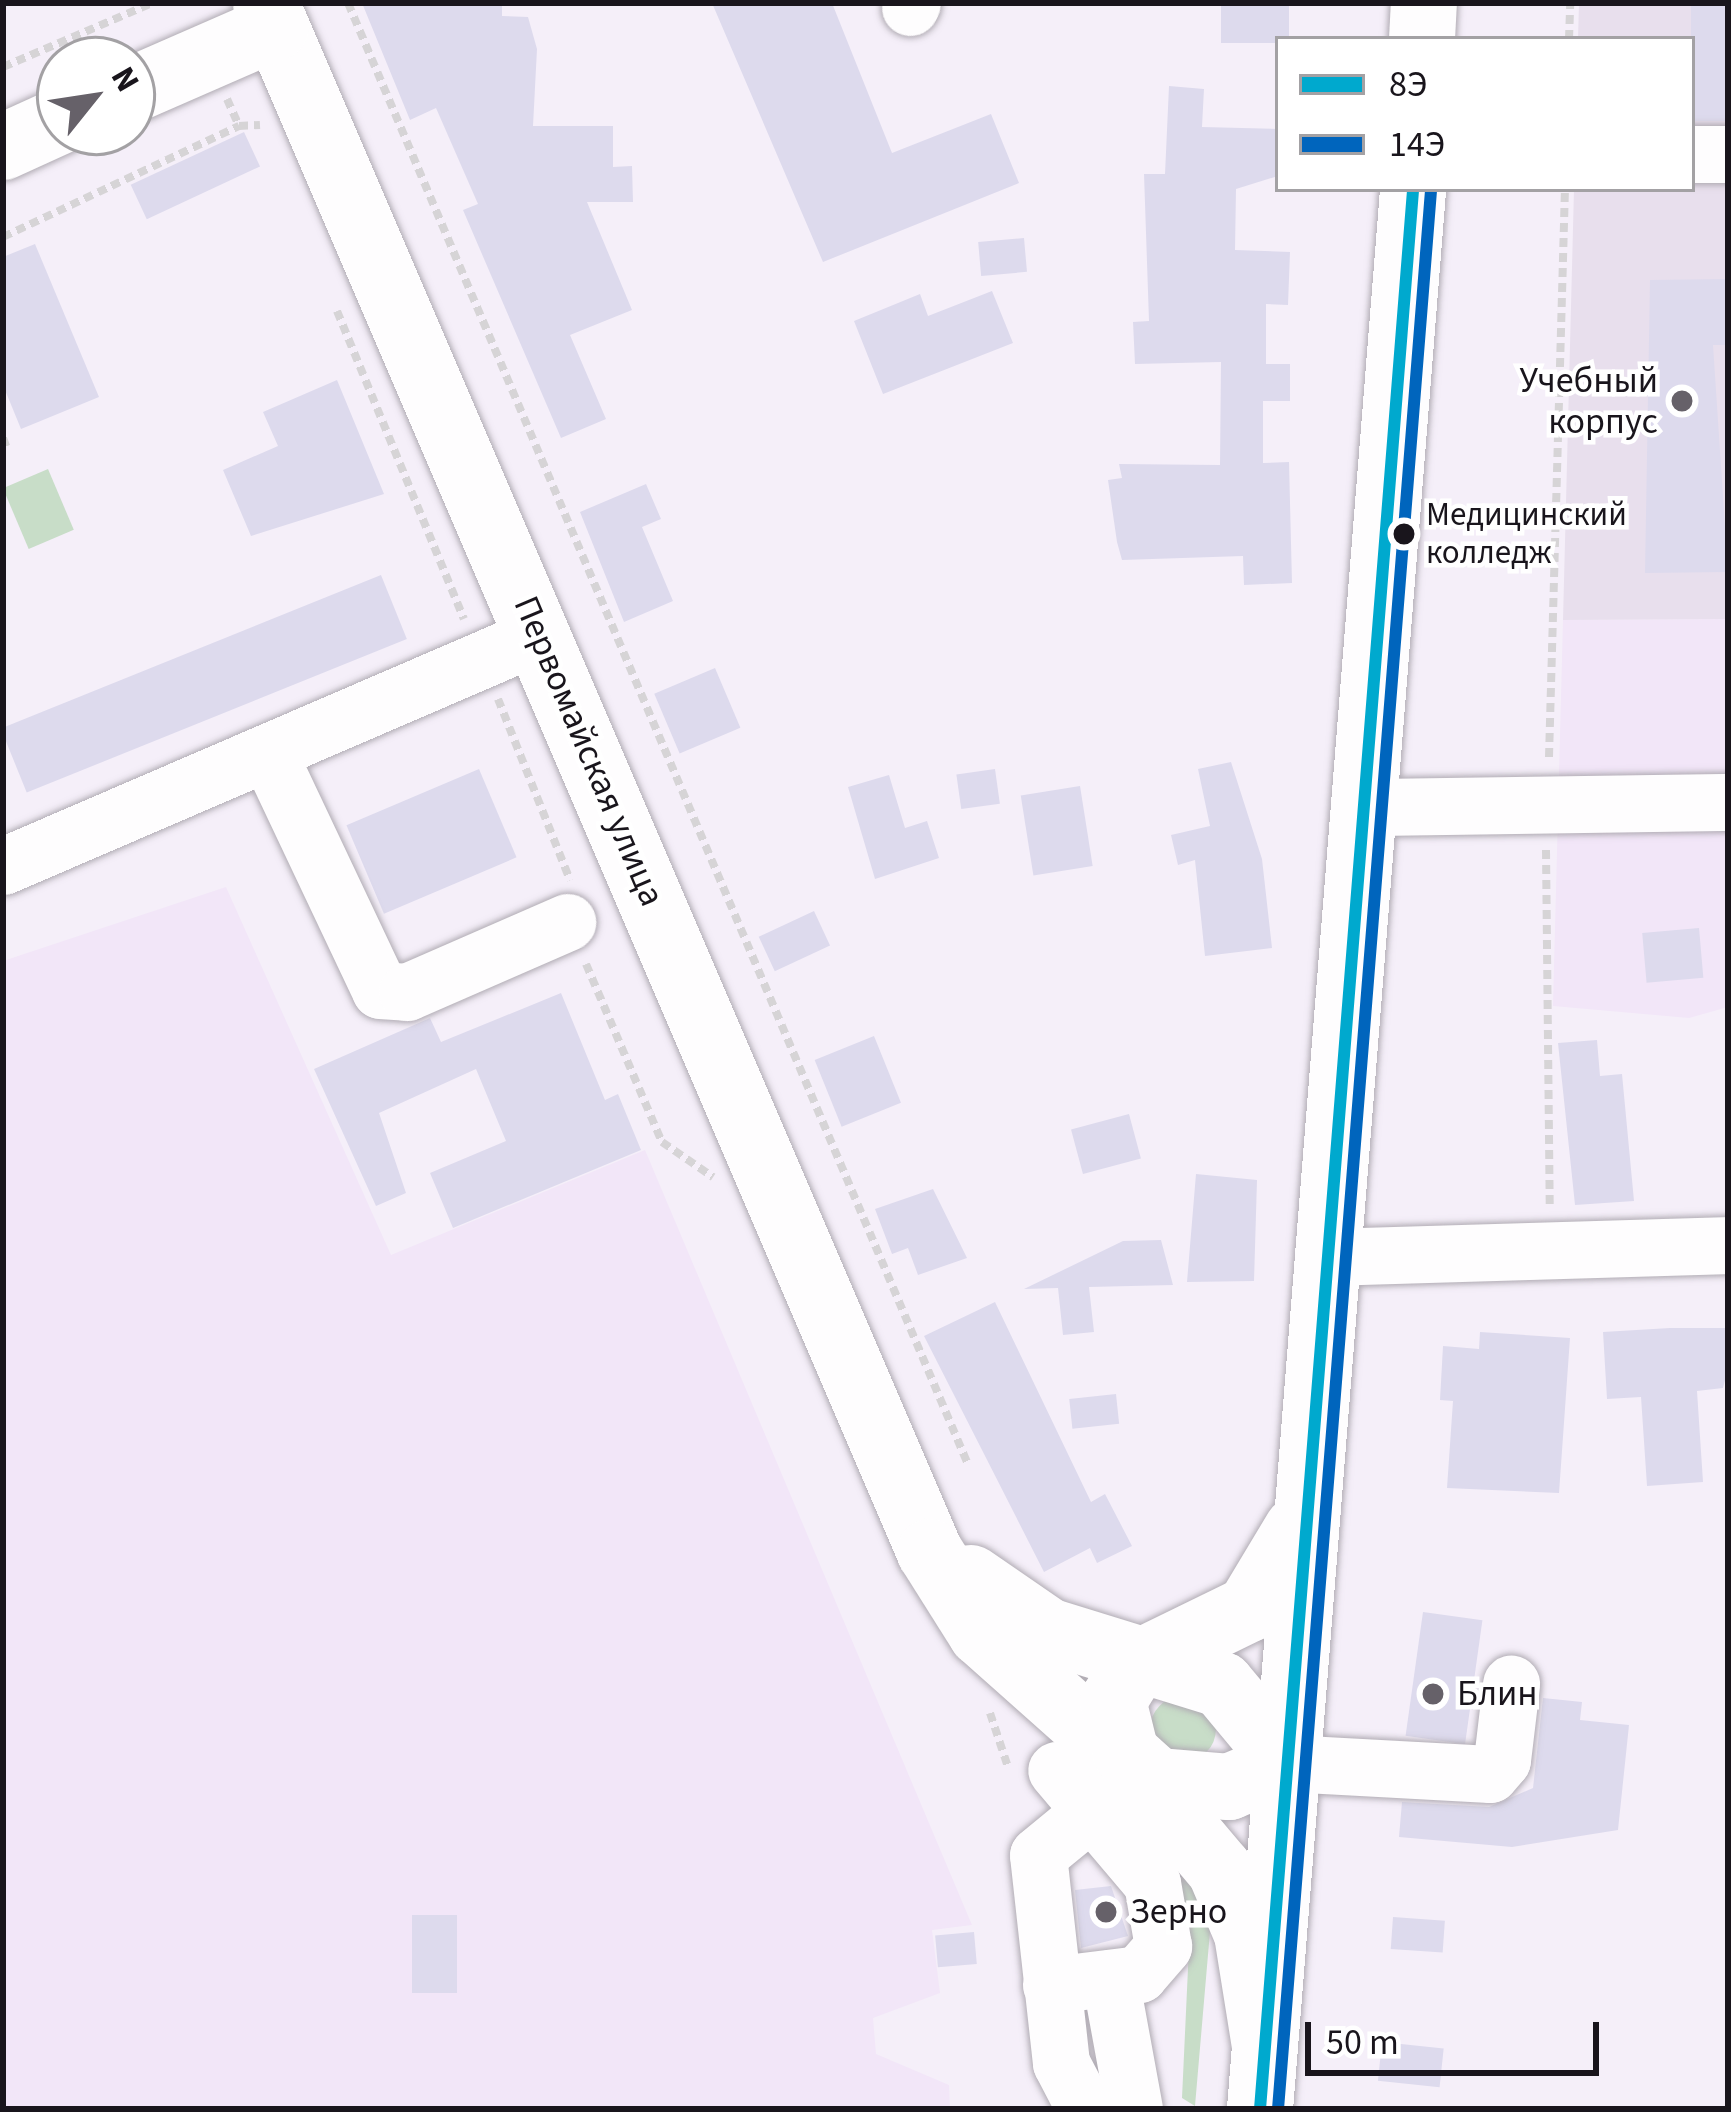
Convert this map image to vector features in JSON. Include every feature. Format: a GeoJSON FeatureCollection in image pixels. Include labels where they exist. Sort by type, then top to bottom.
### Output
{"type":"FeatureCollection","features":[{"type":"Feature","properties":{"kind":"main road"},"geometry":{"type":"LineString","coordinates":[[1422,36],[1424,3]]}},
{"type":"Feature","properties":{"kind":"main road"},"geometry":{"type":"LineString","coordinates":[[156,77],[271,15]]}},
{"type":"Feature","properties":{"kind":"main road","name":"Первомайская улица"},"geometry":{"type":"LineString","coordinates":[[271,15],[908,1502],[959,1604],[1033,1682],[1094,1783],[1231,1892],[1262,2078]]}},
{"type":"Feature","properties":{"kind":"main road"},"geometry":{"type":"LineString","coordinates":[[3,147],[36,133]]}},
{"type":"Feature","properties":{"kind":"main road"},"geometry":{"type":"LineString","coordinates":[[1262,2078],[1371,807],[1413,192]]}},
{"type":"Feature","properties":{"kind":"main road","name":"Первомайская улица"},"geometry":{"type":"LineString","coordinates":[[908,1502],[994,1599],[1048,1631],[1151,1656],[1237,1697],[1287,1763]]}},
{"type":"Feature","properties":{"kind":"main road"},"geometry":{"type":"LineString","coordinates":[[1287,1763],[1211,1789],[1094,1783],[1113,1701],[1151,1656],[1249,1609],[1308,1503]]}},
{"type":"Feature","properties":{"kind":"street"},"geometry":{"type":"LineString","coordinates":[[1695,154],[1728,154]]}},
{"type":"Feature","properties":{"kind":"street"},"geometry":{"type":"LineString","coordinates":[[3,866],[539,634]]}},
{"type":"Feature","properties":{"kind":"street"},"geometry":{"type":"LineString","coordinates":[[268,753],[380,990],[407,992],[567,922]]}},
{"type":"Feature","properties":{"kind":"street"},"geometry":{"type":"LineString","coordinates":[[1371,807],[1547,810],[1728,802]]}},
{"type":"Feature","properties":{"kind":"street"},"geometry":{"type":"LineString","coordinates":[[1330,1257],[1728,1245]]}},
{"type":"Feature","properties":{"kind":"street"},"geometry":{"type":"LineString","coordinates":[[994,1599],[1033,1682]]}},
{"type":"Feature","properties":{"kind":"street"},"geometry":{"type":"LineString","coordinates":[[1287,1763],[1490,1774],[1502,1760],[1511,1684]]}},
{"type":"Feature","properties":{"kind":"street"},"geometry":{"type":"LineString","coordinates":[[1051,1985],[1110,1978],[1159,1961],[1159,1913],[1152,1883],[1094,1783],[1038,1855],[1051,1985],[1061,2063],[1085,2109]]}},
{"type":"Feature","properties":{"kind":"street"},"geometry":{"type":"LineString","coordinates":[[1110,1978],[1134,2109]]}},
{"type":"Feature","properties":{"kind":"path"},"geometry":{"type":"LineString","coordinates":[[3,67],[152,3]]}},
{"type":"Feature","properties":{"kind":"path"},"geometry":{"type":"LineString","coordinates":[[348,3],[968,1464]]}},
{"type":"Feature","properties":{"kind":"path"},"geometry":{"type":"LineString","coordinates":[[1569,36],[1570,3]]}},
{"type":"Feature","properties":{"kind":"path"},"geometry":{"type":"LineString","coordinates":[[3,237],[238,126]]}},
{"type":"Feature","properties":{"kind":"path"},"geometry":{"type":"LineString","coordinates":[[1550,1212],[1547,810],[1565,192]]}},
{"type":"Feature","properties":{"kind":"shaded area"},"geometry":{"type":"Polygon","coordinates":[[[1579,3],[1728,3],[1728,619],[1563,620],[1574,192],[1695,192],[1695,36],[1578,36],[1579,3]]]}},
{"type":"Feature","properties":{"kind":"shaded area"},"geometry":{"type":"Polygon","coordinates":[[[1728,619],[1728,1007],[1689,1018],[1553,1006],[1563,620],[1728,619]]]}},
{"type":"Feature","properties":{"kind":"shaded area"},"geometry":{"type":"Polygon","coordinates":[[[226,887],[391,1255],[645,1150],[972,1925],[932,1930],[940,1993],[873,2018],[876,2054],[949,2085],[950,2109],[3,2109],[3,961],[226,887]]]}},
{"type":"Feature","properties":{"kind":"green space"},"geometry":{"type":"Polygon","coordinates":[[[48,469],[74,530],[29,549],[3,488],[48,469]]]}},
{"type":"Feature","properties":{"kind":"green space"},"geometry":{"type":"Polygon","coordinates":[[[1183,1696],[1206,1706],[1216,1729],[1206,1752],[1183,1762],[1160,1752],[1150,1729],[1160,1706],[1183,1696]]]}},
{"type":"Feature","properties":{"kind":"green space"},"geometry":{"type":"Polygon","coordinates":[[[1131,1821],[1173,1848],[1211,1920],[1195,2106],[1182,2098],[1190,1925],[1131,1821]]]}},
{"type":"Feature","properties":{"kind":"building"},"geometry":{"type":"Polygon","coordinates":[[[362,3],[502,3],[502,16],[528,17],[537,49],[533,126],[613,126],[613,167],[632,166],[633,202],[587,202],[632,310],[570,335],[606,419],[561,438],[463,210],[478,204],[436,108],[410,120],[362,3]]]}},
{"type":"Feature","properties":{"kind":"building"},"geometry":{"type":"Polygon","coordinates":[[[712,3],[832,3],[892,153],[991,114],[1019,183],[823,262],[712,3]]]}},
{"type":"Feature","properties":{"kind":"building"},"geometry":{"type":"Polygon","coordinates":[[[1221,3],[1289,3],[1289,36],[1275,36],[1275,43],[1221,43],[1221,3]]]}},
{"type":"Feature","properties":{"kind":"building"},"geometry":{"type":"Polygon","coordinates":[[[1691,3],[1728,3],[1728,121],[1695,121],[1695,36],[1691,36],[1691,3]]]}},
{"type":"Feature","properties":{"kind":"building"},"geometry":{"type":"Polygon","coordinates":[[[1169,86],[1204,89],[1202,127],[1275,129],[1275,177],[1236,189],[1235,250],[1290,252],[1288,305],[1266,304],[1266,364],[1290,364],[1290,401],[1263,401],[1263,463],[1289,462],[1292,583],[1244,585],[1243,556],[1122,560],[1108,480],[1122,478],[1119,464],[1220,465],[1221,362],[1135,364],[1133,322],[1149,321],[1144,174],[1165,174],[1169,86]]]}},
{"type":"Feature","properties":{"kind":"building"},"geometry":{"type":"Polygon","coordinates":[[[244,132],[260,166],[147,219],[131,185],[244,132]]]}},
{"type":"Feature","properties":{"kind":"building"},"geometry":{"type":"Polygon","coordinates":[[[1024,238],[1027,272],[981,276],[978,242],[1024,238]]]}},
{"type":"Feature","properties":{"kind":"building"},"geometry":{"type":"Polygon","coordinates":[[[35,244],[99,397],[21,429],[3,385],[3,257],[35,244]]]}},
{"type":"Feature","properties":{"kind":"building","name":"Учебный корпус"},"geometry":{"type":"Polygon","coordinates":[[[1728,279],[1728,345],[1713,345],[1728,572],[1645,573],[1650,280],[1728,279]]]}},
{"type":"Feature","properties":{"kind":"building"},"geometry":{"type":"Polygon","coordinates":[[[992,291],[1013,343],[883,394],[854,321],[920,294],[928,316],[992,291]]]}},
{"type":"Feature","properties":{"kind":"building"},"geometry":{"type":"Polygon","coordinates":[[[337,380],[384,494],[251,536],[223,470],[278,446],[263,412],[337,380]]]}},
{"type":"Feature","properties":{"kind":"building"},"geometry":{"type":"Polygon","coordinates":[[[646,484],[661,519],[642,527],[673,601],[624,622],[580,512],[646,484]]]}},
{"type":"Feature","properties":{"kind":"building"},"geometry":{"type":"Polygon","coordinates":[[[381,575],[407,639],[27,793],[3,728],[381,575]]]}},
{"type":"Feature","properties":{"kind":"building"},"geometry":{"type":"Polygon","coordinates":[[[715,668],[740,728],[680,754],[654,694],[715,668]]]}},
{"type":"Feature","properties":{"kind":"building"},"geometry":{"type":"Polygon","coordinates":[[[1231,762],[1262,859],[1272,948],[1205,956],[1195,860],[1178,865],[1171,835],[1210,826],[1198,769],[1231,762]]]}},
{"type":"Feature","properties":{"kind":"building"},"geometry":{"type":"Polygon","coordinates":[[[479,769],[517,857],[384,914],[346,825],[479,769]]]}},
{"type":"Feature","properties":{"kind":"building"},"geometry":{"type":"Polygon","coordinates":[[[995,769],[1000,804],[961,809],[956,774],[995,769]]]}},
{"type":"Feature","properties":{"kind":"building"},"geometry":{"type":"Polygon","coordinates":[[[889,775],[905,828],[927,821],[939,858],[875,879],[848,787],[889,775]]]}},
{"type":"Feature","properties":{"kind":"building"},"geometry":{"type":"Polygon","coordinates":[[[1080,786],[1093,866],[1033,875],[1021,795],[1080,786]]]}},
{"type":"Feature","properties":{"kind":"building"},"geometry":{"type":"Polygon","coordinates":[[[814,911],[830,945],[775,971],[759,937],[814,911]]]}},
{"type":"Feature","properties":{"kind":"building"},"geometry":{"type":"Polygon","coordinates":[[[1699,928],[1703,978],[1647,983],[1642,933],[1699,928]]]}},
{"type":"Feature","properties":{"kind":"building"},"geometry":{"type":"Polygon","coordinates":[[[561,993],[605,1100],[618,1094],[641,1150],[453,1228],[430,1173],[506,1141],[476,1069],[379,1113],[406,1193],[376,1206],[314,1069],[430,1018],[441,1042],[561,993]]]}},
{"type":"Feature","properties":{"kind":"building"},"geometry":{"type":"Polygon","coordinates":[[[874,1036],[901,1103],[842,1127],[815,1060],[874,1036]]]}},
{"type":"Feature","properties":{"kind":"building"},"geometry":{"type":"Polygon","coordinates":[[[1597,1040],[1600,1076],[1622,1074],[1634,1201],[1575,1205],[1558,1043],[1597,1040]]]}},
{"type":"Feature","properties":{"kind":"building"},"geometry":{"type":"Polygon","coordinates":[[[1129,1114],[1141,1158],[1083,1174],[1071,1130],[1129,1114]]]}},
{"type":"Feature","properties":{"kind":"building"},"geometry":{"type":"Polygon","coordinates":[[[1196,1174],[1257,1180],[1254,1281],[1187,1282],[1196,1174]]]}},
{"type":"Feature","properties":{"kind":"building"},"geometry":{"type":"Polygon","coordinates":[[[933,1189],[967,1258],[918,1275],[908,1248],[892,1254],[875,1209],[933,1189]]]}},
{"type":"Feature","properties":{"kind":"building"},"geometry":{"type":"Polygon","coordinates":[[[1161,1240],[1173,1285],[1089,1287],[1094,1332],[1063,1335],[1058,1288],[1024,1289],[1123,1241],[1161,1240]]]}},
{"type":"Feature","properties":{"kind":"building"},"geometry":{"type":"Polygon","coordinates":[[[995,1302],[1091,1502],[1105,1494],[1132,1546],[1097,1563],[1090,1548],[1044,1572],[924,1336],[995,1302]]]}},
{"type":"Feature","properties":{"kind":"building"},"geometry":{"type":"Polygon","coordinates":[[[1728,1328],[1728,1369],[1723,1388],[1697,1391],[1703,1482],[1647,1486],[1641,1397],[1607,1399],[1603,1332],[1728,1328]]]}},
{"type":"Feature","properties":{"kind":"building"},"geometry":{"type":"Polygon","coordinates":[[[1480,1332],[1570,1338],[1559,1493],[1447,1488],[1453,1401],[1440,1400],[1443,1346],[1479,1349],[1480,1332]]]}},
{"type":"Feature","properties":{"kind":"building"},"geometry":{"type":"Polygon","coordinates":[[[1116,1394],[1119,1424],[1072,1429],[1069,1399],[1116,1394]]]}},
{"type":"Feature","properties":{"kind":"building"},"geometry":{"type":"Polygon","coordinates":[[[1423,1612],[1482,1620],[1465,1744],[1406,1736],[1423,1612]]]}},
{"type":"Feature","properties":{"kind":"building"},"geometry":{"type":"Polygon","coordinates":[[[1543,1698],[1582,1702],[1580,1720],[1629,1725],[1618,1830],[1512,1847],[1399,1837],[1402,1802],[1489,1807],[1533,1788],[1543,1698]]]}},
{"type":"Feature","properties":{"kind":"building"},"geometry":{"type":"Polygon","coordinates":[[[1111,1886],[1128,1936],[1081,1948],[1075,1890],[1111,1886]]]}},
{"type":"Feature","properties":{"kind":"building"},"geometry":{"type":"Polygon","coordinates":[[[412,1915],[457,1915],[457,1993],[412,1993],[412,1915]]]}},
{"type":"Feature","properties":{"kind":"building"},"geometry":{"type":"Polygon","coordinates":[[[1393,1917],[1445,1921],[1443,1953],[1391,1949],[1393,1917]]]}},
{"type":"Feature","properties":{"kind":"building"},"geometry":{"type":"Polygon","coordinates":[[[974,1932],[977,1964],[938,1967],[935,1935],[974,1932]]]}},
{"type":"Feature","properties":{"kind":"building"},"geometry":{"type":"Polygon","coordinates":[[[1382,2042],[1444,2048],[1440,2087],[1378,2081],[1382,2042]]]}},
{"type":"Feature","properties":{"kind":"transit line","name":"8Э"},"geometry":{"type":"LineString","coordinates":[[1260,2109],[1413,192]]}},
{"type":"Feature","properties":{"kind":"transit line","name":"14Э"},"geometry":{"type":"LineString","coordinates":[[1278,2109],[1431,192]]}},
{"type":"Feature","properties":{"kind":"place","name":"Учебный корпус"},"geometry":{"type":"Point","coordinates":[1682,401]}},
{"type":"Feature","properties":{"kind":"place","name":"Медицинский колледж"},"geometry":{"type":"Point","coordinates":[1404,534]}},
{"type":"Feature","properties":{"kind":"place","name":"Блин"},"geometry":{"type":"Point","coordinates":[1433,1694]}},
{"type":"Feature","properties":{"kind":"place","name":"Зерно"},"geometry":{"type":"Point","coordinates":[1106,1912]}}]}
